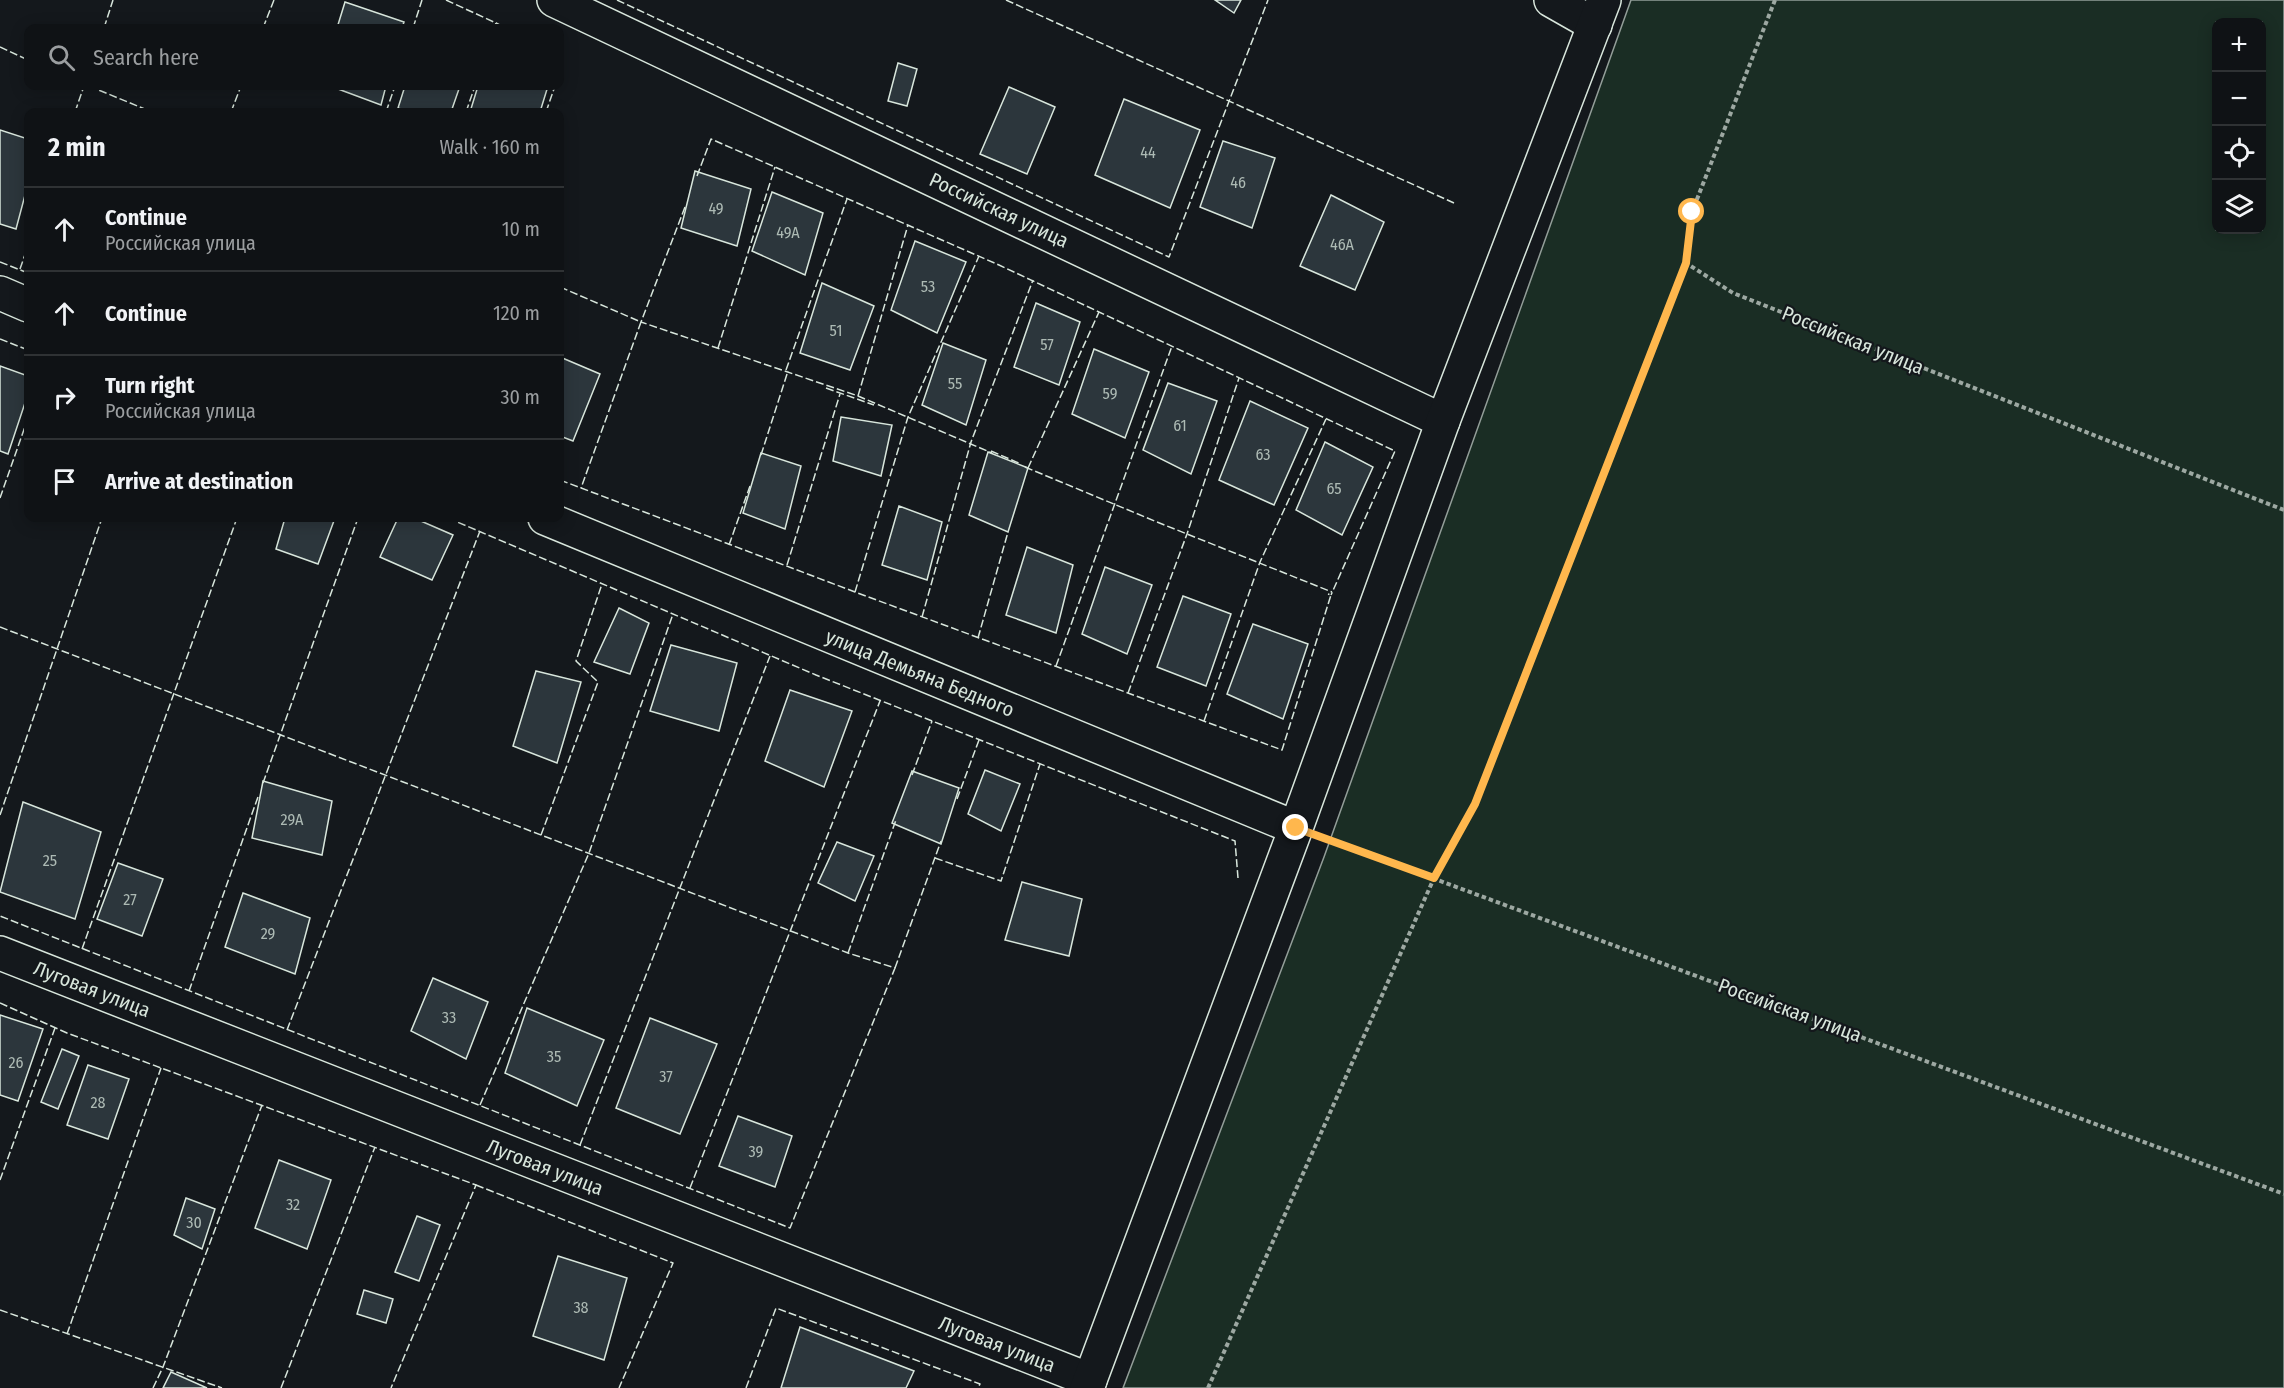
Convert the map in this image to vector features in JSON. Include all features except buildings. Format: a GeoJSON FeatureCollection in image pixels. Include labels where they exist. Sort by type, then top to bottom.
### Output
{"type":"FeatureCollection","features":[{"type":"Feature","properties":{"kind":"street","name":"Российская улица"},"geometry":{"type":"LineString","coordinates":[[554,0],[1443,421]]}},
{"type":"Feature","properties":{"kind":"street"},"geometry":{"type":"LineString","coordinates":[[1088,1384],[1296,828],[1443,421],[1600,12],[1551,0]]}},
{"type":"Feature","properties":{"kind":"street"},"geometry":{"type":"LineString","coordinates":[[0,293],[24,302]]}},
{"type":"Feature","properties":{"kind":"street","name":"улица Демьяна Бедного"},"geometry":{"type":"LineString","coordinates":[[555,522],[1296,828]]}},
{"type":"Feature","properties":{"kind":"street","name":"Луговая улица"},"geometry":{"type":"LineString","coordinates":[[0,953],[1088,1384]]}},
{"type":"Feature","properties":{"kind":"path"},"geometry":{"type":"LineString","coordinates":[[1208,1388],[1434,878],[1475,804],[1686,263],[1692,212],[1776,0]]}},
{"type":"Feature","properties":{"kind":"path","name":"Российская улица"},"geometry":{"type":"LineString","coordinates":[[1686,263],[1733,293],[2284,510]]}},
{"type":"Feature","properties":{"kind":"path","name":"Российская улица"},"geometry":{"type":"LineString","coordinates":[[1296,828],[2284,1194]]}},
{"type":"Feature","properties":{"kind":"green space"},"geometry":{"type":"Polygon","coordinates":[[[1631,0],[2284,0],[2284,1388],[1123,1388],[1324,857],[1631,0]]]}},
{"type":"Feature","properties":{"kind":"fence"},"geometry":{"type":"LineString","coordinates":[[105,24],[113,0]]}},
{"type":"Feature","properties":{"kind":"fence"},"geometry":{"type":"LineString","coordinates":[[265,24],[274,0]]}},
{"type":"Feature","properties":{"kind":"fence"},"geometry":{"type":"LineString","coordinates":[[414,24],[422,0]]}},
{"type":"Feature","properties":{"kind":"fence"},"geometry":{"type":"LineString","coordinates":[[446,0],[496,24]]}},
{"type":"Feature","properties":{"kind":"fence"},"geometry":{"type":"LineString","coordinates":[[617,0],[1169,257],[1268,0]]}},
{"type":"Feature","properties":{"kind":"fence"},"geometry":{"type":"LineString","coordinates":[[1006,0],[1454,203]]}},
{"type":"Feature","properties":{"kind":"fence"},"geometry":{"type":"LineString","coordinates":[[0,47],[24,58]]}},
{"type":"Feature","properties":{"kind":"fence"},"geometry":{"type":"LineString","coordinates":[[76,108],[83,90]]}},
{"type":"Feature","properties":{"kind":"fence"},"geometry":{"type":"LineString","coordinates":[[99,90],[142,108]]}},
{"type":"Feature","properties":{"kind":"fence"},"geometry":{"type":"LineString","coordinates":[[233,108],[239,90]]}},
{"type":"Feature","properties":{"kind":"fence"},"geometry":{"type":"LineString","coordinates":[[387,108],[394,90]]}},
{"type":"Feature","properties":{"kind":"fence"},"geometry":{"type":"LineString","coordinates":[[467,108],[474,90]]}},
{"type":"Feature","properties":{"kind":"fence"},"geometry":{"type":"LineString","coordinates":[[547,108],[554,90]]}},
{"type":"Feature","properties":{"kind":"fence"},"geometry":{"type":"LineString","coordinates":[[697,176],[711,139],[999,265],[1395,451],[1331,595]]}},
{"type":"Feature","properties":{"kind":"fence"},"geometry":{"type":"LineString","coordinates":[[718,348],[775,167]]}},
{"type":"Feature","properties":{"kind":"fence"},"geometry":{"type":"LineString","coordinates":[[786,370],[847,199]]}},
{"type":"Feature","properties":{"kind":"fence"},"geometry":{"type":"LineString","coordinates":[[685,207],[641,322],[858,396],[992,453]]}},
{"type":"Feature","properties":{"kind":"fence"},"geometry":{"type":"LineString","coordinates":[[858,396],[908,225]]}},
{"type":"Feature","properties":{"kind":"fence"},"geometry":{"type":"LineString","coordinates":[[855,592],[908,417],[979,256]]}},
{"type":"Feature","properties":{"kind":"fence"},"geometry":{"type":"LineString","coordinates":[[20,269],[24,258]]}},
{"type":"Feature","properties":{"kind":"fence"},"geometry":{"type":"LineString","coordinates":[[0,262],[24,271]]}},
{"type":"Feature","properties":{"kind":"fence"},"geometry":{"type":"LineString","coordinates":[[922,617],[971,442],[1033,280]]}},
{"type":"Feature","properties":{"kind":"fence"},"geometry":{"type":"LineString","coordinates":[[564,289],[641,322],[581,488]]}},
{"type":"Feature","properties":{"kind":"fence"},"geometry":{"type":"LineString","coordinates":[[1028,468],[1099,312]]}},
{"type":"Feature","properties":{"kind":"fence"},"geometry":{"type":"LineString","coordinates":[[0,339],[24,348]]}},
{"type":"Feature","properties":{"kind":"fence"},"geometry":{"type":"LineString","coordinates":[[1056,666],[1172,346]]}},
{"type":"Feature","properties":{"kind":"fence"},"geometry":{"type":"LineString","coordinates":[[761,455],[788,371]]}},
{"type":"Feature","properties":{"kind":"fence"},"geometry":{"type":"LineString","coordinates":[[1128,693],[1187,534],[1239,378]]}},
{"type":"Feature","properties":{"kind":"fence"},"geometry":{"type":"LineString","coordinates":[[826,388],[874,405]]}},
{"type":"Feature","properties":{"kind":"fence"},"geometry":{"type":"LineString","coordinates":[[787,565],[840,394]]}},
{"type":"Feature","properties":{"kind":"fence"},"geometry":{"type":"LineString","coordinates":[[1204,721],[1260,562],[1326,419]]}},
{"type":"Feature","properties":{"kind":"fence"},"geometry":{"type":"LineString","coordinates":[[0,498],[24,429]]}},
{"type":"Feature","properties":{"kind":"fence"},"geometry":{"type":"LineString","coordinates":[[991,451],[1021,464]]}},
{"type":"Feature","properties":{"kind":"fence"},"geometry":{"type":"LineString","coordinates":[[1025,467],[1332,592]]}},
{"type":"Feature","properties":{"kind":"fence"},"geometry":{"type":"LineString","coordinates":[[564,482],[1282,750],[1331,595],[1328,594]]}},
{"type":"Feature","properties":{"kind":"fence"},"geometry":{"type":"LineString","coordinates":[[729,545],[750,486]]}},
{"type":"Feature","properties":{"kind":"fence"},"geometry":{"type":"LineString","coordinates":[[0,815],[101,522]]}},
{"type":"Feature","properties":{"kind":"fence"},"geometry":{"type":"LineString","coordinates":[[82,949],[236,522]]}},
{"type":"Feature","properties":{"kind":"fence"},"geometry":{"type":"LineString","coordinates":[[263,783],[357,522]]}},
{"type":"Feature","properties":{"kind":"fence"},"geometry":{"type":"LineString","coordinates":[[457,522],[816,675],[1235,841],[1238,878]]}},
{"type":"Feature","properties":{"kind":"fence"},"geometry":{"type":"LineString","coordinates":[[287,1030],[480,531]]}},
{"type":"Feature","properties":{"kind":"fence"},"geometry":{"type":"LineString","coordinates":[[978,638],[1008,532]]}},
{"type":"Feature","properties":{"kind":"fence"},"geometry":{"type":"LineString","coordinates":[[541,835],[598,682],[576,661],[602,584]]}},
{"type":"Feature","properties":{"kind":"fence"},"geometry":{"type":"LineString","coordinates":[[480,1105],[589,853],[673,614]]}},
{"type":"Feature","properties":{"kind":"fence"},"geometry":{"type":"LineString","coordinates":[[0,627],[848,953],[895,968],[790,1228],[0,916]]}},
{"type":"Feature","properties":{"kind":"fence"},"geometry":{"type":"LineString","coordinates":[[580,1145],[770,656]]}},
{"type":"Feature","properties":{"kind":"fence"},"geometry":{"type":"LineString","coordinates":[[690,1188],[880,701]]}},
{"type":"Feature","properties":{"kind":"fence"},"geometry":{"type":"LineString","coordinates":[[912,775],[932,721]]}},
{"type":"Feature","properties":{"kind":"fence"},"geometry":{"type":"LineString","coordinates":[[957,799],[979,740]]}},
{"type":"Feature","properties":{"kind":"fence"},"geometry":{"type":"LineString","coordinates":[[935,858],[1001,881],[1040,764]]}},
{"type":"Feature","properties":{"kind":"fence"},"geometry":{"type":"LineString","coordinates":[[189,991],[259,794]]}},
{"type":"Feature","properties":{"kind":"fence"},"geometry":{"type":"LineString","coordinates":[[848,953],[896,820]]}},
{"type":"Feature","properties":{"kind":"fence"},"geometry":{"type":"LineString","coordinates":[[895,968],[941,841]]}},
{"type":"Feature","properties":{"kind":"fence"},"geometry":{"type":"LineString","coordinates":[[0,1003],[67,1033],[476,1185],[391,1388]]}},
{"type":"Feature","properties":{"kind":"fence"},"geometry":{"type":"LineString","coordinates":[[0,1180],[55,1028]]}},
{"type":"Feature","properties":{"kind":"fence"},"geometry":{"type":"LineString","coordinates":[[67,1334],[161,1068]]}},
{"type":"Feature","properties":{"kind":"fence"},"geometry":{"type":"LineString","coordinates":[[153,1388],[262,1105]]}},
{"type":"Feature","properties":{"kind":"fence"},"geometry":{"type":"LineString","coordinates":[[281,1388],[375,1147]]}},
{"type":"Feature","properties":{"kind":"fence"},"geometry":{"type":"LineString","coordinates":[[476,1185],[673,1263],[619,1388]]}},
{"type":"Feature","properties":{"kind":"fence"},"geometry":{"type":"LineString","coordinates":[[746,1388],[776,1308],[980,1384],[978,1388]]}},
{"type":"Feature","properties":{"kind":"fence"},"geometry":{"type":"LineString","coordinates":[[0,1310],[222,1388]]}},
{"type":"Feature","properties":{"kind":"route"},"geometry":{"type":"LineString","coordinates":[[1296,828],[1434,878],[1475,804],[1686,263],[1692,212]]}}]}
